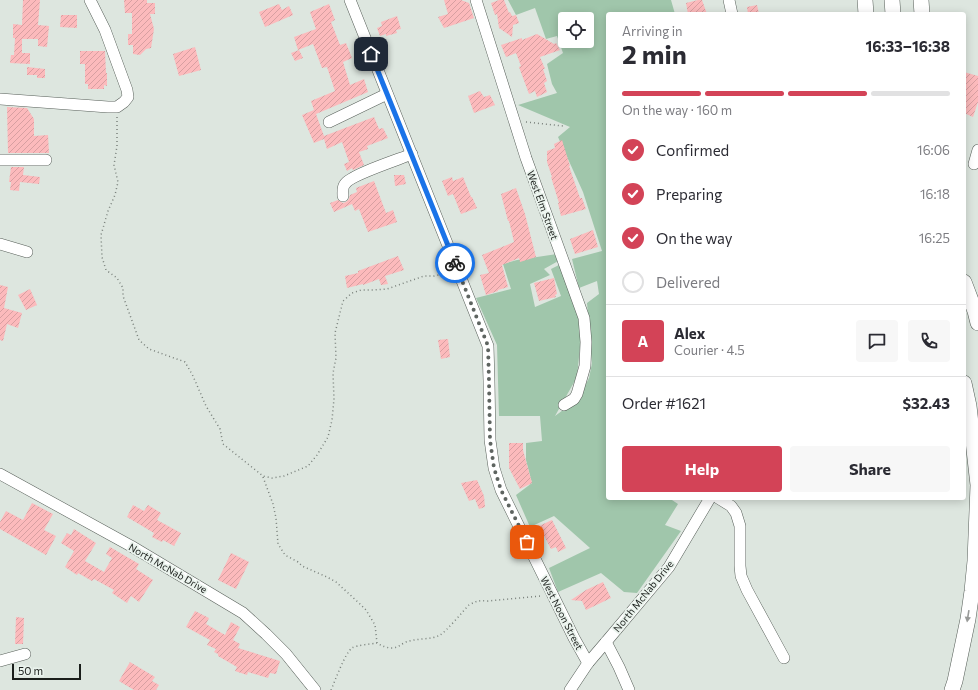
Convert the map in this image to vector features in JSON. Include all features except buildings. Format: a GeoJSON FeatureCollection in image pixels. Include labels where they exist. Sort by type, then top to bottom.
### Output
{"type":"FeatureCollection","features":[{"type":"Feature","properties":{"kind":"highway"},"geometry":{"type":"LineString","coordinates":[[865,0],[866,12]]}},
{"type":"Feature","properties":{"kind":"highway"},"geometry":{"type":"LineString","coordinates":[[892,0],[893,12]]}},
{"type":"Feature","properties":{"kind":"highway"},"geometry":{"type":"LineString","coordinates":[[921,0],[922,12]]}},
{"type":"Feature","properties":{"kind":"highway"},"geometry":{"type":"LineString","coordinates":[[966,280],[977,317]]}},
{"type":"Feature","properties":{"kind":"highway"},"geometry":{"type":"LineString","coordinates":[[966,287],[977,317]]}},
{"type":"Feature","properties":{"kind":"highway"},"geometry":{"type":"LineString","coordinates":[[952,690],[968,619],[976,546],[978,485],[969,406],[966,392]]}},
{"type":"Feature","properties":{"kind":"street"},"geometry":{"type":"LineString","coordinates":[[0,99],[113,107],[124,102],[128,96],[116,58],[105,30],[90,0]]}},
{"type":"Feature","properties":{"kind":"street","name":"West Noon Street"},"geometry":{"type":"LineString","coordinates":[[350,0],[488,346],[490,440],[494,468],[501,490],[588,663]]}},
{"type":"Feature","properties":{"kind":"street","name":"West Elm Street"},"geometry":{"type":"LineString","coordinates":[[476,0],[526,158],[584,318],[586,342],[585,366],[577,394],[564,405]]}},
{"type":"Feature","properties":{"kind":"street"},"geometry":{"type":"LineString","coordinates":[[729,0],[732,12]]}},
{"type":"Feature","properties":{"kind":"street"},"geometry":{"type":"LineString","coordinates":[[329,122],[387,94]]}},
{"type":"Feature","properties":{"kind":"street"},"geometry":{"type":"LineString","coordinates":[[974,164],[978,150]]}},
{"type":"Feature","properties":{"kind":"street"},"geometry":{"type":"LineString","coordinates":[[343,196],[344,184],[350,179],[412,154]]}},
{"type":"Feature","properties":{"kind":"street"},"geometry":{"type":"LineString","coordinates":[[0,160],[46,160]]}},
{"type":"Feature","properties":{"kind":"street"},"geometry":{"type":"LineString","coordinates":[[0,244],[27,252]]}},
{"type":"Feature","properties":{"kind":"street","name":"North McNab Drive"},"geometry":{"type":"LineString","coordinates":[[0,474],[131,546],[243,612],[286,654],[315,690]]}},
{"type":"Feature","properties":{"kind":"street","name":"North McNab Drive"},"geometry":{"type":"LineString","coordinates":[[573,688],[588,663],[669,567],[709,500]]}},
{"type":"Feature","properties":{"kind":"street"},"geometry":{"type":"LineString","coordinates":[[721,500],[731,506],[736,513],[740,526],[740,566],[747,590],[784,658]]}},
{"type":"Feature","properties":{"kind":"street"},"geometry":{"type":"LineString","coordinates":[[606,642],[629,690]]}},
{"type":"Feature","properties":{"kind":"street"},"geometry":{"type":"LineString","coordinates":[[0,661],[25,654]]}},
{"type":"Feature","properties":{"kind":"path"},"geometry":{"type":"LineString","coordinates":[[113,107],[117,146],[114,165],[118,182],[101,235],[102,257],[106,270],[117,278],[123,288],[123,296],[139,340],[149,349],[185,362],[206,406],[220,429],[224,444],[263,476],[272,478],[284,476],[308,466],[328,437],[332,420],[334,399],[333,373],[336,358],[336,333],[343,301],[352,293],[361,290],[387,289],[424,276],[434,276],[458,270]]}},
{"type":"Feature","properties":{"kind":"path"},"geometry":{"type":"LineString","coordinates":[[515,120],[564,126]]}},
{"type":"Feature","properties":{"kind":"path"},"geometry":{"type":"LineString","coordinates":[[263,476],[273,504],[276,518],[278,544],[285,555],[302,566],[327,576],[336,582],[359,603],[366,610],[375,625],[377,643]]}},
{"type":"Feature","properties":{"kind":"path"},"geometry":{"type":"LineString","coordinates":[[331,690],[344,658],[352,648],[365,644],[377,643],[391,648],[399,647],[405,642],[441,634],[469,606],[480,600],[488,601],[553,595]]}},
{"type":"Feature","properties":{"kind":"green space"},"geometry":{"type":"Polygon","coordinates":[[[508,0],[671,0],[674,12],[606,12],[606,500],[672,500],[678,504],[665,525],[681,531],[637,593],[624,592],[601,573],[558,592],[549,568],[590,548],[554,516],[530,527],[516,495],[532,483],[526,460],[526,443],[542,441],[540,416],[499,416],[497,345],[476,298],[511,289],[503,264],[517,260],[557,254],[560,260],[544,269],[550,275],[530,284],[535,307],[561,296],[551,269],[559,265],[580,319],[580,347],[577,377],[555,416],[578,399],[589,378],[592,363],[587,303],[599,294],[597,281],[579,288],[572,259],[602,251],[583,192],[558,137],[570,127],[518,105],[557,93],[552,84],[547,64],[563,53],[561,48],[594,48],[594,12],[558,12],[558,39],[557,36],[546,39],[535,8],[516,15],[508,0]]]}},
{"type":"Feature","properties":{"kind":"way so far"},"geometry":{"type":"LineString","coordinates":[[455,263],[488,346],[490,440],[494,468],[501,490],[527,542]]}},
{"type":"Feature","properties":{"kind":"route"},"geometry":{"type":"LineString","coordinates":[[371,54],[455,263]]}}]}
